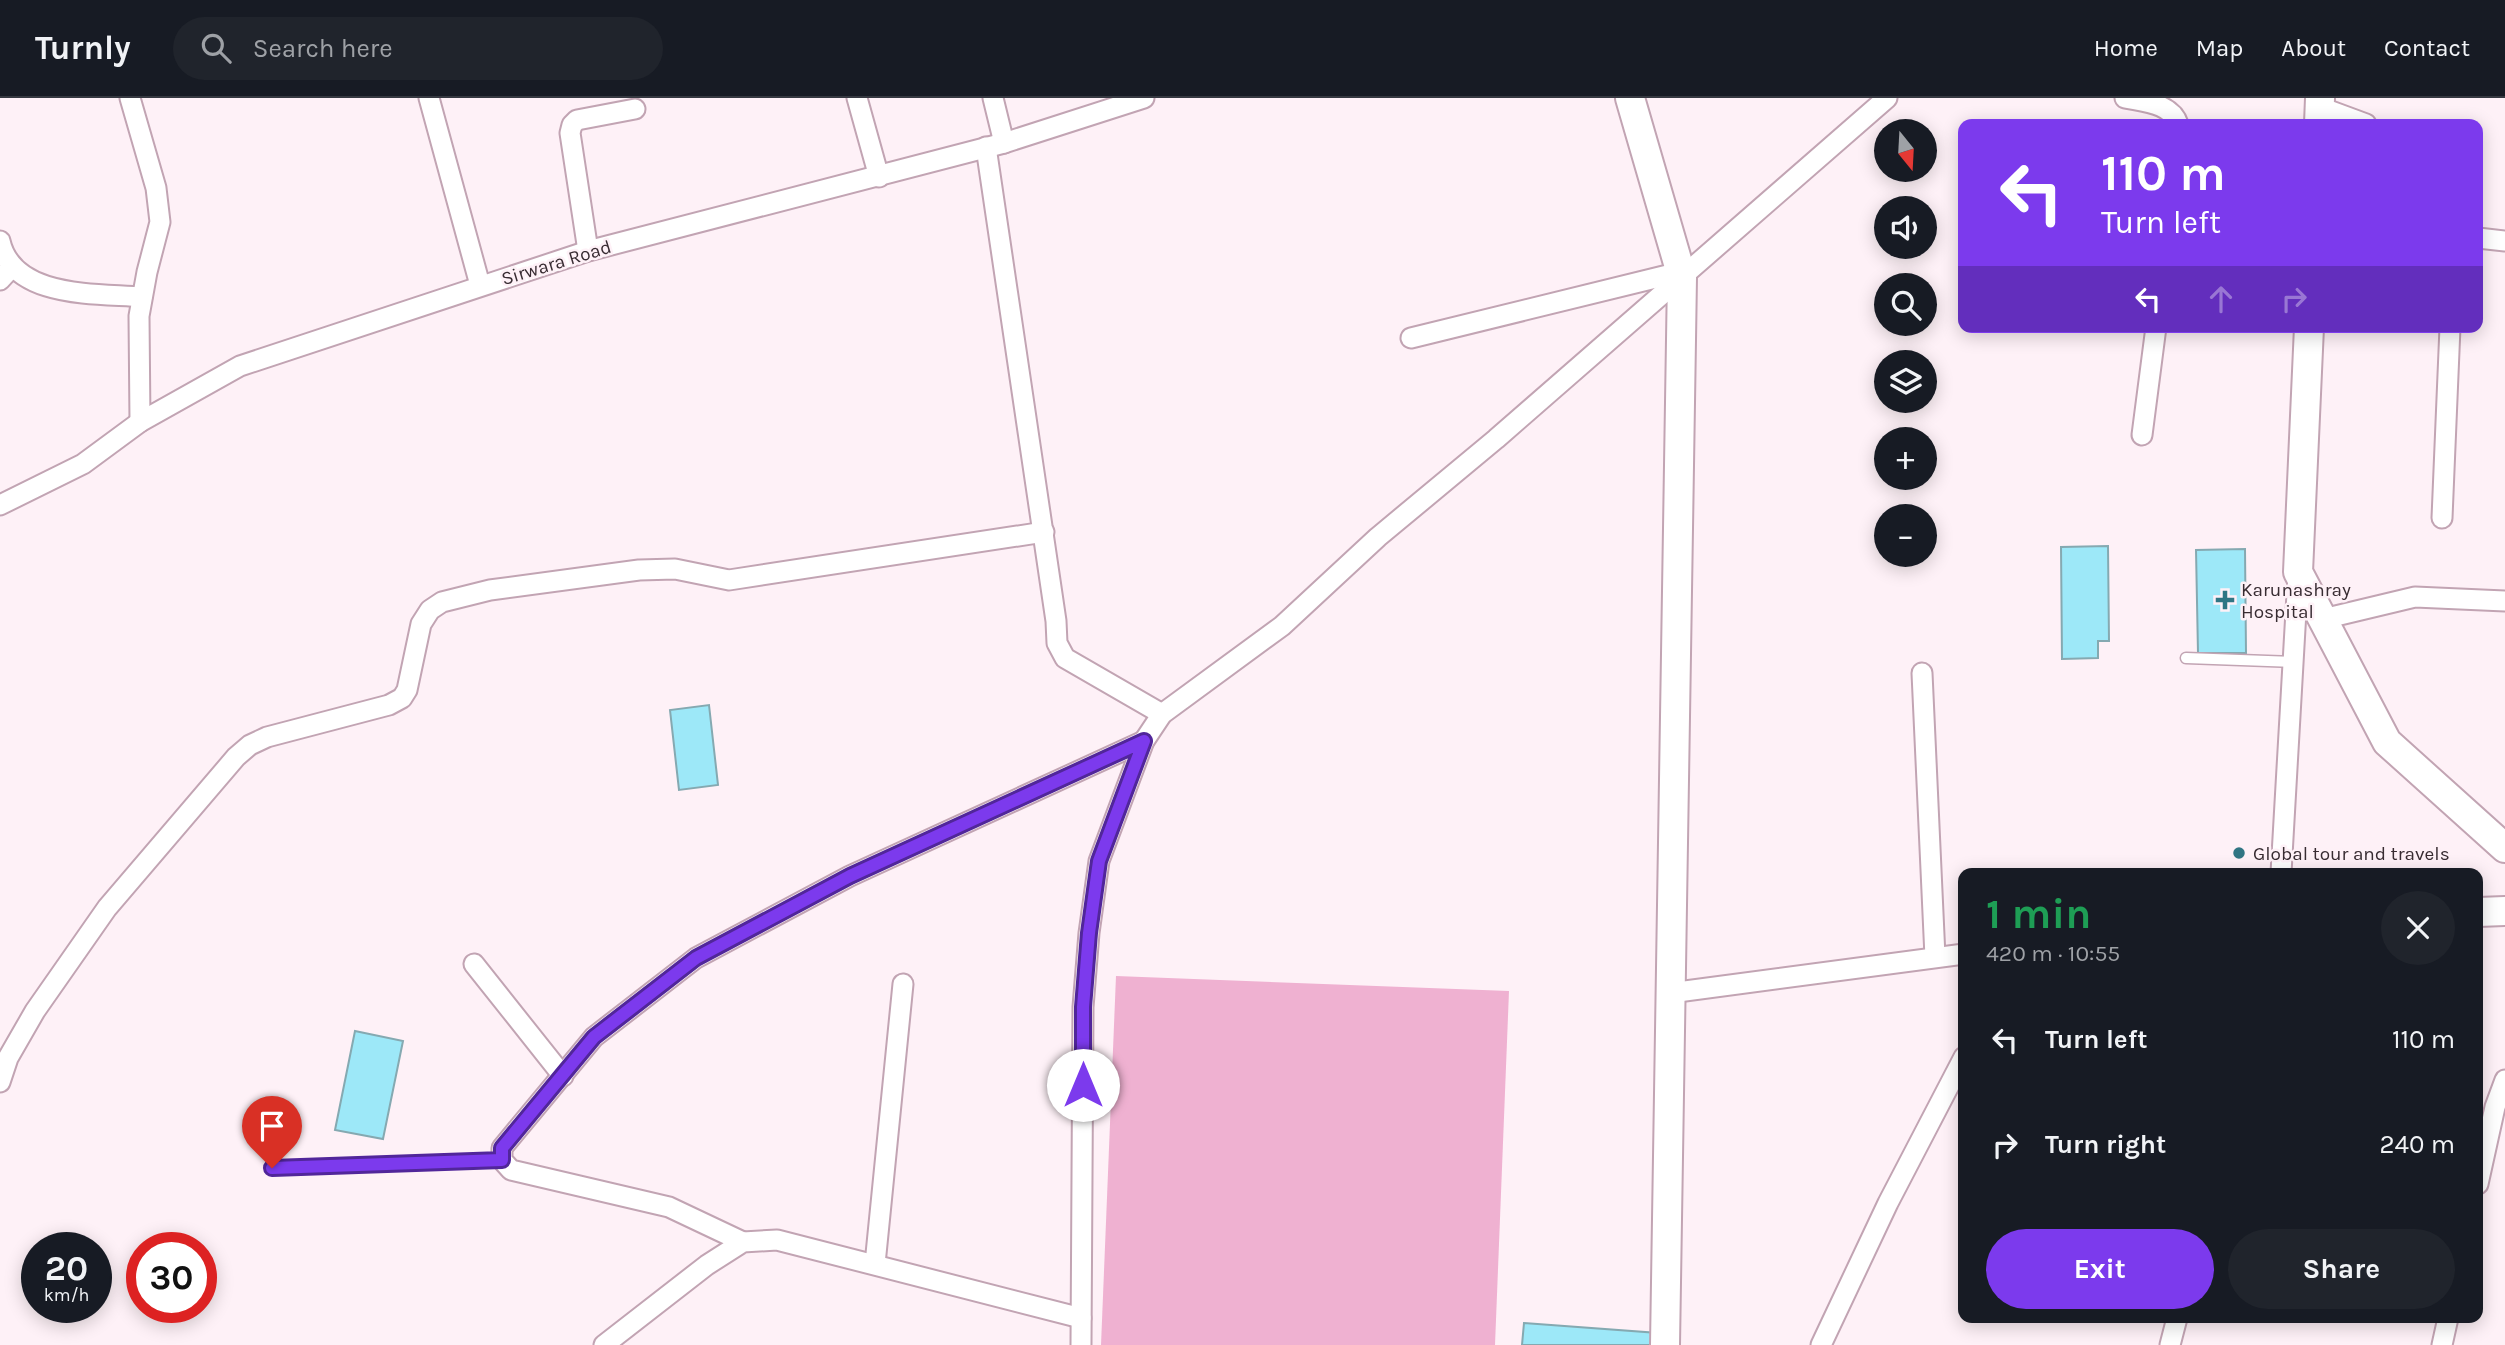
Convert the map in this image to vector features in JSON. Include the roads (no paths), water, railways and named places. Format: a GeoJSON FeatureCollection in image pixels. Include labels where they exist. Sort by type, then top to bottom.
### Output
{"type":"FeatureCollection","features":[{"type":"Feature","properties":{"kind":"street"},"geometry":{"type":"LineString","coordinates":[[130,98],[156,188],[160,222],[139,316],[140,422]]}},
{"type":"Feature","properties":{"kind":"street"},"geometry":{"type":"LineString","coordinates":[[429,98],[480,285]]}},
{"type":"Feature","properties":{"kind":"street"},"geometry":{"type":"LineString","coordinates":[[856,98],[879,177]]}},
{"type":"Feature","properties":{"kind":"street"},"geometry":{"type":"LineString","coordinates":[[993,98],[995,145],[1057,643],[1065,658],[1162,714]]}},
{"type":"Feature","properties":{"kind":"street"},"geometry":{"type":"LineString","coordinates":[[1630,98],[1681,274],[1665,1345]]}},
{"type":"Feature","properties":{"kind":"street"},"geometry":{"type":"LineString","coordinates":[[1080,1345],[1083,1007],[1089,933],[1099,861],[1144,741],[1162,714],[1282,626],[1378,537],[1496,439],[1681,274],[1886,98]]}},
{"type":"Feature","properties":{"kind":"street"},"geometry":{"type":"LineString","coordinates":[[2125,98],[2161,106],[2176,119]]}},
{"type":"Feature","properties":{"kind":"street","name":"Sirwara Road"},"geometry":{"type":"LineString","coordinates":[[0,505],[83,464],[140,422],[240,366],[588,251],[995,145],[1139,99]]}},
{"type":"Feature","properties":{"kind":"street"},"geometry":{"type":"LineString","coordinates":[[588,251],[570,133],[572,125],[577,120],[635,109]]}},
{"type":"Feature","properties":{"kind":"street"},"geometry":{"type":"LineString","coordinates":[[2320,110],[2350,119]]}},
{"type":"Feature","properties":{"kind":"street"},"geometry":{"type":"LineString","coordinates":[[2483,240],[2505,242]]}},
{"type":"Feature","properties":{"kind":"street"},"geometry":{"type":"LineString","coordinates":[[0,241],[6,273],[46,286],[142,297]]}},
{"type":"Feature","properties":{"kind":"street"},"geometry":{"type":"LineString","coordinates":[[1411,338],[1681,274]]}},
{"type":"Feature","properties":{"kind":"street"},"geometry":{"type":"LineString","coordinates":[[2142,435],[2156,333]]}},
{"type":"Feature","properties":{"kind":"street"},"geometry":{"type":"LineString","coordinates":[[2281,868],[2309,333]]}},
{"type":"Feature","properties":{"kind":"street"},"geometry":{"type":"LineString","coordinates":[[2442,518],[2449,333]]}},
{"type":"Feature","properties":{"kind":"street"},"geometry":{"type":"LineString","coordinates":[[0,1082],[8,1058],[35,1011],[107,908],[236,757],[267,737],[389,705],[401,698],[410,681],[421,624],[430,610],[442,602],[490,590],[639,570],[675,569],[729,580],[1044,532]]}},
{"type":"Feature","properties":{"kind":"street"},"geometry":{"type":"LineString","coordinates":[[2298,572],[2387,743],[2505,848]]}},
{"type":"Feature","properties":{"kind":"street"},"geometry":{"type":"LineString","coordinates":[[2323,619],[2415,597],[2505,601]]}},
{"type":"Feature","properties":{"kind":"street"},"geometry":{"type":"LineString","coordinates":[[1922,673],[1935,957]]}},
{"type":"Feature","properties":{"kind":"street"},"geometry":{"type":"LineString","coordinates":[[1081,1318],[777,1240],[743,1242],[669,1207],[511,1170],[502,1160],[502,1148],[594,1037],[696,958],[850,876],[1144,741]]}},
{"type":"Feature","properties":{"kind":"street"},"geometry":{"type":"LineString","coordinates":[[2483,912],[2505,911]]}},
{"type":"Feature","properties":{"kind":"street"},"geometry":{"type":"LineString","coordinates":[[1670,993],[1958,955]]}},
{"type":"Feature","properties":{"kind":"street"},"geometry":{"type":"LineString","coordinates":[[474,964],[563,1076]]}},
{"type":"Feature","properties":{"kind":"street"},"geometry":{"type":"LineString","coordinates":[[875,1264],[902,984]]}},
{"type":"Feature","properties":{"kind":"street"},"geometry":{"type":"LineString","coordinates":[[1821,1345],[1888,1203],[1958,1069]]}},
{"type":"Feature","properties":{"kind":"street"},"geometry":{"type":"LineString","coordinates":[[2483,1161],[2495,1107],[2505,1080]]}},
{"type":"Feature","properties":{"kind":"street"},"geometry":{"type":"LineString","coordinates":[[604,1345],[708,1265],[743,1242]]}},
{"type":"Feature","properties":{"kind":"street"},"geometry":{"type":"LineString","coordinates":[[2170,1345],[2176,1323]]}},
{"type":"Feature","properties":{"kind":"street"},"geometry":{"type":"LineString","coordinates":[[2442,1345],[2447,1323]]}},
{"type":"Feature","properties":{"kind":"lane"},"geometry":{"type":"LineString","coordinates":[[2186,659],[2293,662]]}},
{"type":"Feature","properties":{"kind":"lane"},"geometry":{"type":"LineString","coordinates":[[272,1168],[502,1160]]}},
{"type":"Feature","properties":{"kind":"place","name":"Karunashray Hospital"},"geometry":{"type":"Point","coordinates":[2225,600]}},
{"type":"Feature","properties":{"kind":"place","name":"Global tour and travels"},"geometry":{"type":"Point","coordinates":[2239,853]}}]}
